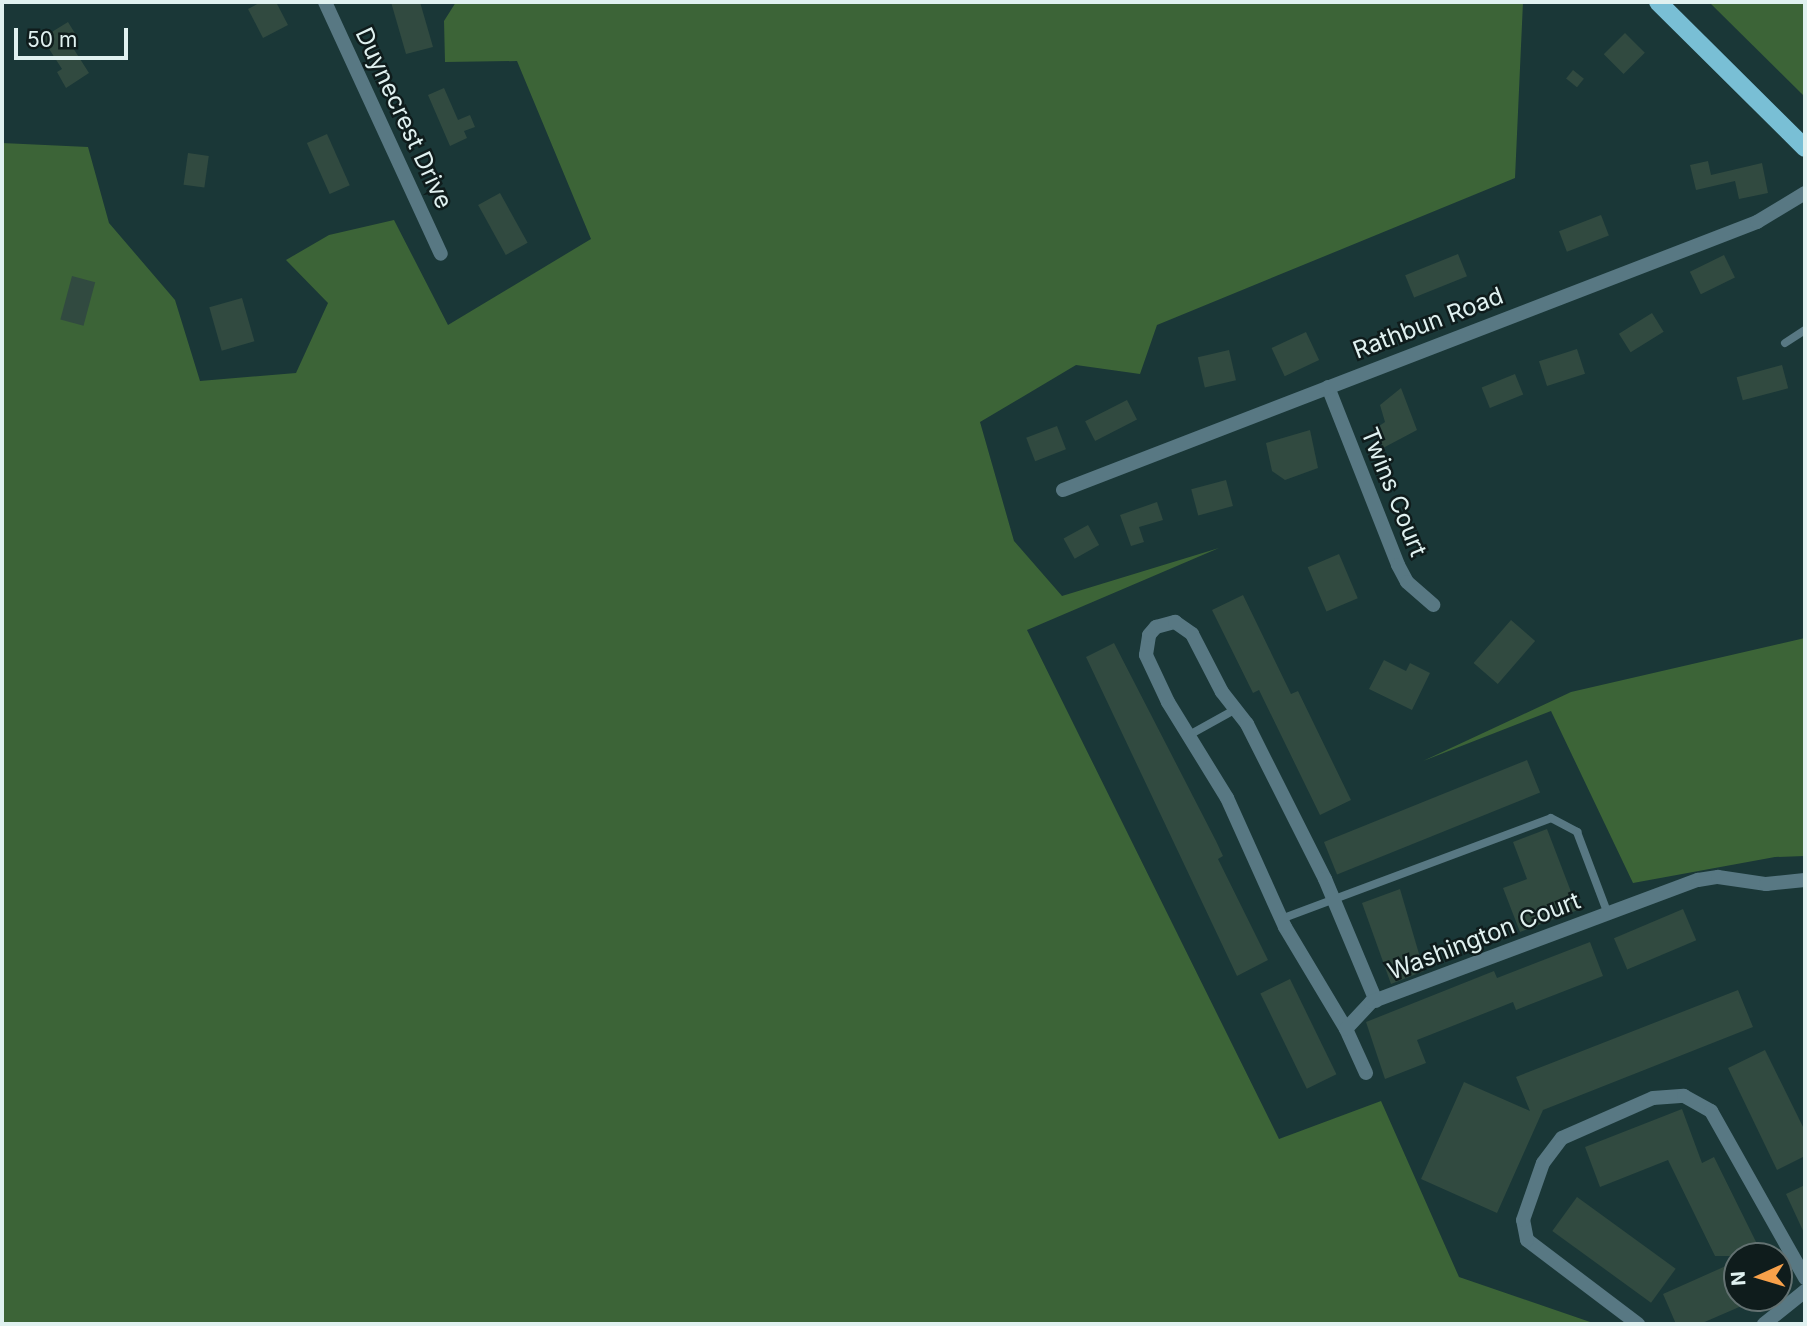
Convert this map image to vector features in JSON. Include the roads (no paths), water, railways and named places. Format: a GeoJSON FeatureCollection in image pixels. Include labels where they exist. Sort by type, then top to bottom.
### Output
{"type":"FeatureCollection","features":[{"type":"Feature","properties":{"kind":"main road"},"geometry":{"type":"LineString","coordinates":[[1658,2],[1805,148]]}},
{"type":"Feature","properties":{"kind":"street","name":"Duynecrest Drive"},"geometry":{"type":"LineString","coordinates":[[325,2],[441,254]]}},
{"type":"Feature","properties":{"kind":"street","name":"Rathbun Road"},"geometry":{"type":"LineString","coordinates":[[1063,491],[1757,222],[1805,193]]}},
{"type":"Feature","properties":{"kind":"street","name":"Twins Court"},"geometry":{"type":"LineString","coordinates":[[1328,387],[1398,565],[1407,582],[1433,605]]}},
{"type":"Feature","properties":{"kind":"street","name":"Washington Court"},"geometry":{"type":"LineString","coordinates":[[1366,1073],[1346,1029],[1281,919],[1227,798],[1191,734],[1168,702],[1146,655],[1149,635],[1156,627],[1175,622],[1192,634],[1261,748],[1333,898],[1376,1001]]}},
{"type":"Feature","properties":{"kind":"street","name":"Washington Court"},"geometry":{"type":"LineString","coordinates":[[1346,1029],[1376,1001],[1708,878],[1766,884],[1805,880]]}},
{"type":"Feature","properties":{"kind":"street"},"geometry":{"type":"LineString","coordinates":[[1638,1324],[1527,1240],[1523,1220],[1543,1163],[1562,1138],[1653,1098],[1684,1096],[1711,1111],[1805,1278]]}},
{"type":"Feature","properties":{"kind":"street"},"geometry":{"type":"LineString","coordinates":[[1765,1324],[1805,1292]]}},
{"type":"Feature","properties":{"kind":"lane"},"geometry":{"type":"LineString","coordinates":[[1785,342],[1805,330]]}},
{"type":"Feature","properties":{"kind":"lane"},"geometry":{"type":"LineString","coordinates":[[1191,734],[1236,709]]}},
{"type":"Feature","properties":{"kind":"lane","name":"Washington Court"},"geometry":{"type":"LineString","coordinates":[[1281,919],[1551,818],[1577,832],[1608,914]]}}]}
